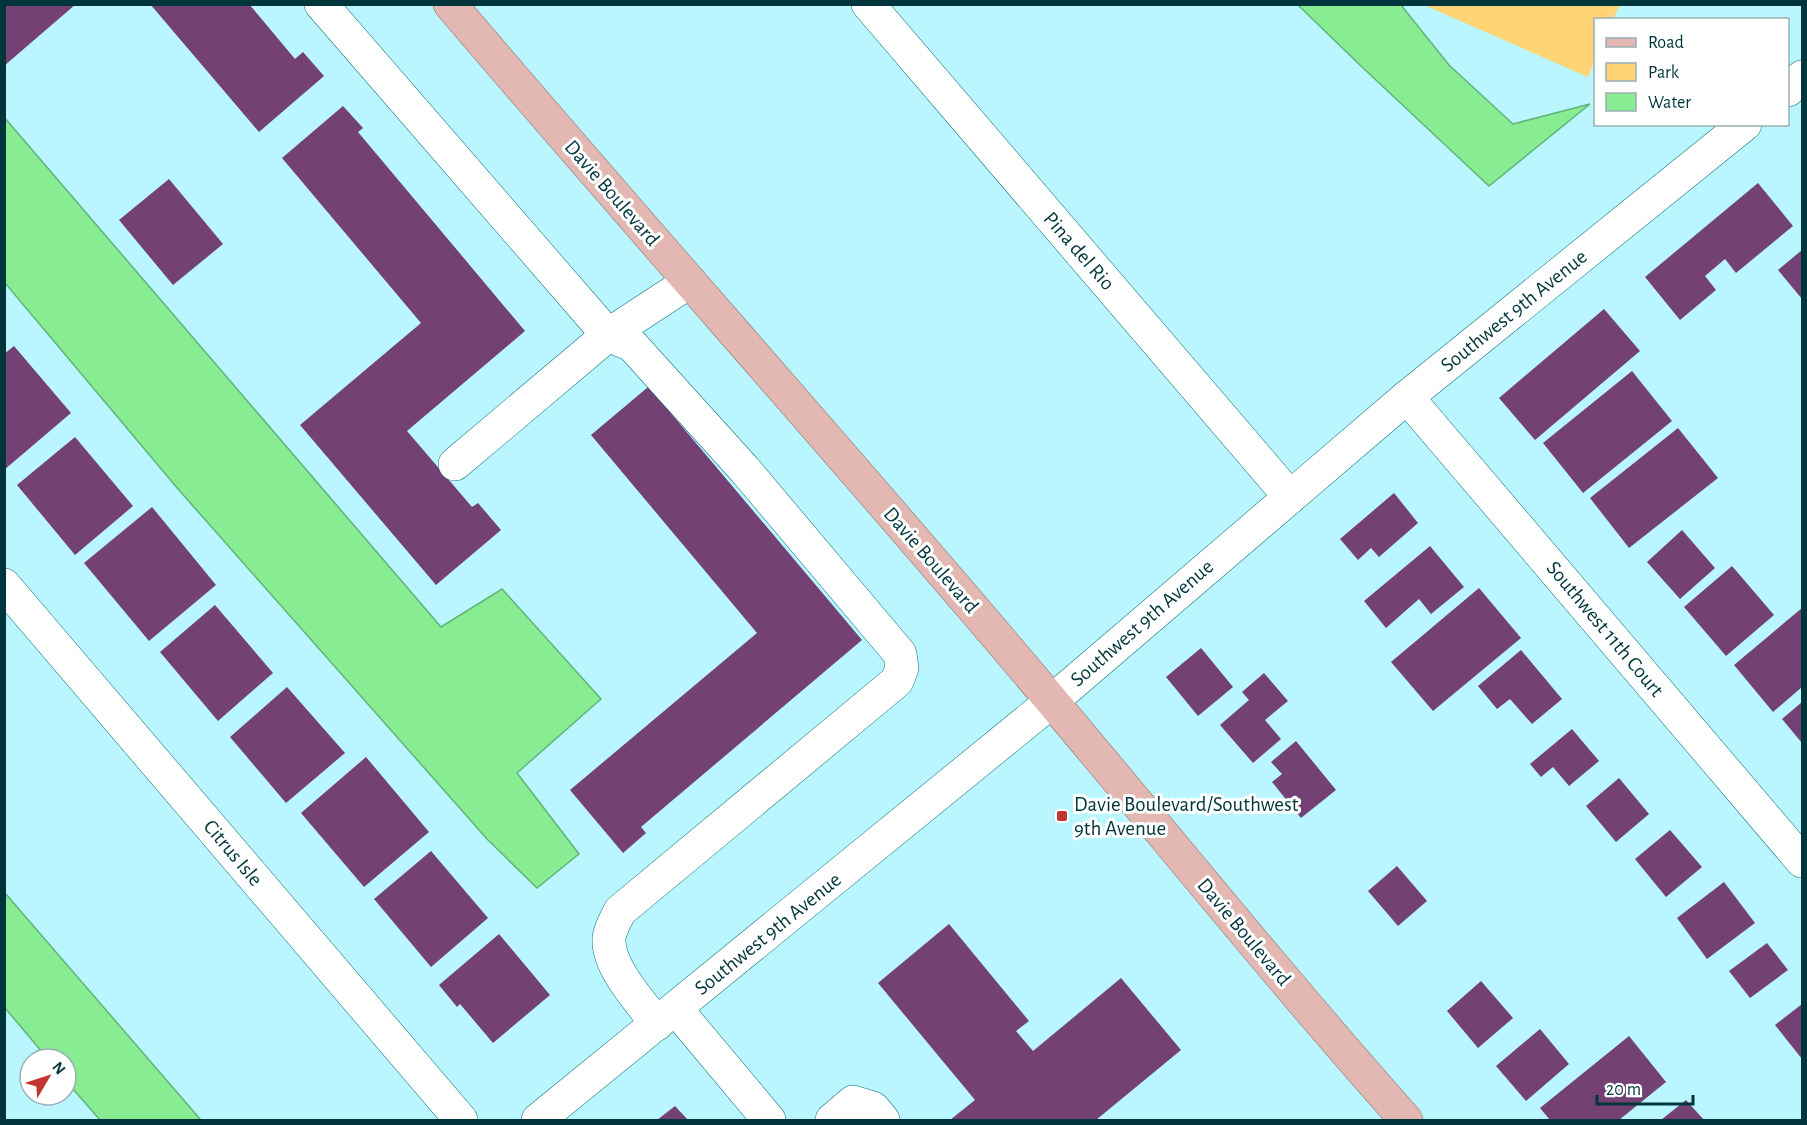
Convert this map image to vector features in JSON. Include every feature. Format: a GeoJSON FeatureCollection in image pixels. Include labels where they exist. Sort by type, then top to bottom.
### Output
{"type":"FeatureCollection","features":[{"type":"Feature","properties":{"kind":"main road","name":"Davie Boulevard"},"geometry":{"type":"LineString","coordinates":[[450,4],[1052,701],[1331,1036],[1395,1118]]}},
{"type":"Feature","properties":{"kind":"street"},"geometry":{"type":"LineString","coordinates":[[321,4],[608,335],[632,345],[745,470],[900,654],[902,668],[897,681],[620,911],[609,936],[610,954],[620,972],[769,1120]]}},
{"type":"Feature","properties":{"kind":"street","name":"Pina del Rio"},"geometry":{"type":"LineString","coordinates":[[868,4],[1290,497]]}},
{"type":"Feature","properties":{"kind":"street","name":"Southwest 9th Avenue"},"geometry":{"type":"LineString","coordinates":[[538,1120],[1052,701],[1407,397],[1743,126]]}},
{"type":"Feature","properties":{"kind":"street"},"geometry":{"type":"LineString","coordinates":[[454,464],[608,335],[689,282]]}},
{"type":"Feature","properties":{"kind":"street","name":"Southwest 11th Court"},"geometry":{"type":"LineString","coordinates":[[1407,397],[1803,861]]}},
{"type":"Feature","properties":{"kind":"street","name":"Citrus Isle"},"geometry":{"type":"LineString","coordinates":[[4,585],[461,1120]]}},
{"type":"Feature","properties":{"kind":"street"},"geometry":{"type":"LineString","coordinates":[[832,1120],[853,1102],[873,1108],[883,1120]]}},
{"type":"Feature","properties":{"kind":"green space"},"geometry":{"type":"Polygon","coordinates":[[[1620,4],[1613,18],[1594,18],[1594,62],[1588,77],[1424,5],[1620,4]]]}},
{"type":"Feature","properties":{"kind":"water"},"geometry":{"type":"Polygon","coordinates":[[[1298,5],[1401,5],[1449,65],[1513,124],[1590,104],[1489,186],[1298,5]]]}},
{"type":"Feature","properties":{"kind":"water"},"geometry":{"type":"Polygon","coordinates":[[[4,117],[441,627],[502,589],[601,699],[517,773],[579,854],[537,888],[487,839],[178,489],[5,283],[4,117]]]}},
{"type":"Feature","properties":{"kind":"water"},"geometry":{"type":"Polygon","coordinates":[[[5,893],[200,1119],[100,1120],[78,1095],[78,1047],[38,1047],[5,1008],[5,893]]]}},
{"type":"Feature","properties":{"kind":"building"},"geometry":{"type":"Polygon","coordinates":[[[4,4],[76,4],[4,66],[4,4]]]}},
{"type":"Feature","properties":{"kind":"building"},"geometry":{"type":"Polygon","coordinates":[[[150,4],[249,4],[295,59],[303,52],[324,76],[259,132],[150,4]]]}},
{"type":"Feature","properties":{"kind":"building"},"geometry":{"type":"Polygon","coordinates":[[[343,106],[363,128],[358,132],[525,331],[407,431],[472,507],[478,503],[501,530],[436,585],[300,425],[421,323],[282,158],[343,106]]]}},
{"type":"Feature","properties":{"kind":"building"},"geometry":{"type":"Polygon","coordinates":[[[169,179],[223,244],[173,285],[119,220],[169,179]]]}},
{"type":"Feature","properties":{"kind":"building"},"geometry":{"type":"Polygon","coordinates":[[[1758,183],[1793,226],[1736,273],[1725,259],[1705,276],[1716,290],[1680,320],[1645,277],[1758,183]]]}},
{"type":"Feature","properties":{"kind":"building"},"geometry":{"type":"Polygon","coordinates":[[[1802,250],[1802,299],[1778,270],[1802,250]]]}},
{"type":"Feature","properties":{"kind":"building"},"geometry":{"type":"Polygon","coordinates":[[[1604,309],[1640,351],[1535,440],[1499,398],[1604,309]]]}},
{"type":"Feature","properties":{"kind":"building"},"geometry":{"type":"Polygon","coordinates":[[[14,346],[71,413],[4,470],[4,354],[14,346]]]}},
{"type":"Feature","properties":{"kind":"building"},"geometry":{"type":"Polygon","coordinates":[[[1632,371],[1672,421],[1583,493],[1543,443],[1632,371]]]}},
{"type":"Feature","properties":{"kind":"building"},"geometry":{"type":"Polygon","coordinates":[[[654,382],[675,407],[669,411],[862,640],[641,827],[646,833],[623,853],[570,790],[757,633],[591,435],[654,382]]]}},
{"type":"Feature","properties":{"kind":"building"},"geometry":{"type":"Polygon","coordinates":[[[1678,428],[1718,478],[1629,548],[1590,498],[1678,428]]]}},
{"type":"Feature","properties":{"kind":"building"},"geometry":{"type":"Polygon","coordinates":[[[75,437],[133,506],[75,555],[17,485],[75,437]]]}},
{"type":"Feature","properties":{"kind":"building"},"geometry":{"type":"Polygon","coordinates":[[[1394,493],[1418,523],[1379,557],[1371,548],[1358,560],[1340,539],[1394,493]]]}},
{"type":"Feature","properties":{"kind":"building"},"geometry":{"type":"Polygon","coordinates":[[[152,507],[216,585],[149,641],[84,563],[152,507]]]}},
{"type":"Feature","properties":{"kind":"building"},"geometry":{"type":"Polygon","coordinates":[[[1682,530],[1715,568],[1680,599],[1647,562],[1682,530]]]}},
{"type":"Feature","properties":{"kind":"building"},"geometry":{"type":"Polygon","coordinates":[[[1430,546],[1464,587],[1431,614],[1419,599],[1386,628],[1364,601],[1430,546]]]}},
{"type":"Feature","properties":{"kind":"building"},"geometry":{"type":"Polygon","coordinates":[[[1732,566],[1774,615],[1726,656],[1684,607],[1732,566]]]}},
{"type":"Feature","properties":{"kind":"building"},"geometry":{"type":"Polygon","coordinates":[[[1479,588],[1521,638],[1433,711],[1391,662],[1479,588]]]}},
{"type":"Feature","properties":{"kind":"building"},"geometry":{"type":"Polygon","coordinates":[[[215,605],[273,673],[218,721],[160,652],[215,605]]]}},
{"type":"Feature","properties":{"kind":"building"},"geometry":{"type":"Polygon","coordinates":[[[1802,608],[1802,687],[1773,712],[1734,665],[1802,608]]]}},
{"type":"Feature","properties":{"kind":"building"},"geometry":{"type":"Polygon","coordinates":[[[1201,648],[1233,687],[1198,716],[1166,677],[1201,648]]]}},
{"type":"Feature","properties":{"kind":"building"},"geometry":{"type":"Polygon","coordinates":[[[1521,650],[1562,699],[1532,724],[1510,699],[1497,709],[1478,686],[1521,650]]]}},
{"type":"Feature","properties":{"kind":"building"},"geometry":{"type":"Polygon","coordinates":[[[1264,673],[1288,701],[1265,720],[1281,739],[1253,763],[1220,725],[1249,700],[1242,692],[1264,673]]]}},
{"type":"Feature","properties":{"kind":"building"},"geometry":{"type":"Polygon","coordinates":[[[287,687],[345,753],[286,803],[230,737],[287,687]]]}},
{"type":"Feature","properties":{"kind":"building"},"geometry":{"type":"Polygon","coordinates":[[[1802,702],[1802,743],[1782,719],[1802,702]]]}},
{"type":"Feature","properties":{"kind":"building"},"geometry":{"type":"Polygon","coordinates":[[[1572,729],[1599,761],[1569,786],[1553,767],[1541,777],[1530,764],[1572,729]]]}},
{"type":"Feature","properties":{"kind":"building"},"geometry":{"type":"Polygon","coordinates":[[[1296,741],[1336,790],[1301,818],[1272,782],[1282,774],[1271,762],[1296,741]]]}},
{"type":"Feature","properties":{"kind":"building"},"geometry":{"type":"Polygon","coordinates":[[[366,757],[429,832],[364,887],[301,813],[366,757]]]}},
{"type":"Feature","properties":{"kind":"building"},"geometry":{"type":"Polygon","coordinates":[[[1619,778],[1649,814],[1616,842],[1586,806],[1619,778]]]}},
{"type":"Feature","properties":{"kind":"building"},"geometry":{"type":"Polygon","coordinates":[[[1670,830],[1702,867],[1666,897],[1635,859],[1670,830]]]}},
{"type":"Feature","properties":{"kind":"building"},"geometry":{"type":"Polygon","coordinates":[[[431,851],[488,918],[431,967],[374,899],[431,851]]]}},
{"type":"Feature","properties":{"kind":"building"},"geometry":{"type":"Polygon","coordinates":[[[1397,866],[1427,901],[1398,926],[1368,891],[1397,866]]]}},
{"type":"Feature","properties":{"kind":"building"},"geometry":{"type":"Polygon","coordinates":[[[1724,882],[1755,923],[1707,959],[1677,918],[1724,882]]]}},
{"type":"Feature","properties":{"kind":"building"},"geometry":{"type":"Polygon","coordinates":[[[949,924],[1029,1021],[1016,1031],[1033,1051],[1121,978],[1181,1050],[1096,1120],[950,1120],[975,1100],[878,983],[949,924]]]}},
{"type":"Feature","properties":{"kind":"building"},"geometry":{"type":"Polygon","coordinates":[[[499,934],[550,995],[493,1043],[460,1004],[457,1007],[439,985],[499,934]]]}},
{"type":"Feature","properties":{"kind":"building"},"geometry":{"type":"Polygon","coordinates":[[[1767,943],[1788,970],[1750,998],[1729,971],[1767,943]]]}},
{"type":"Feature","properties":{"kind":"building"},"geometry":{"type":"Polygon","coordinates":[[[1481,981],[1513,1018],[1478,1048],[1447,1011],[1481,981]]]}},
{"type":"Feature","properties":{"kind":"building"},"geometry":{"type":"Polygon","coordinates":[[[1802,1004],[1802,1059],[1775,1025],[1802,1004]]]}},
{"type":"Feature","properties":{"kind":"building"},"geometry":{"type":"Polygon","coordinates":[[[1540,1029],[1569,1064],[1526,1101],[1496,1066],[1540,1029]]]}},
{"type":"Feature","properties":{"kind":"building"},"geometry":{"type":"Polygon","coordinates":[[[1629,1036],[1666,1082],[1619,1120],[1550,1120],[1540,1108],[1629,1036]]]}},
{"type":"Feature","properties":{"kind":"building"},"geometry":{"type":"Polygon","coordinates":[[[1686,1100],[1704,1120],[1661,1120],[1686,1100]]]}},
{"type":"Feature","properties":{"kind":"building"},"geometry":{"type":"Polygon","coordinates":[[[675,1106],[688,1120],[657,1120],[675,1106]]]}},
{"type":"Feature","properties":{"kind":"place","name":"Davie Boulevard/Southwest 9th Avenue"},"geometry":{"type":"Point","coordinates":[1062,816]}}]}
